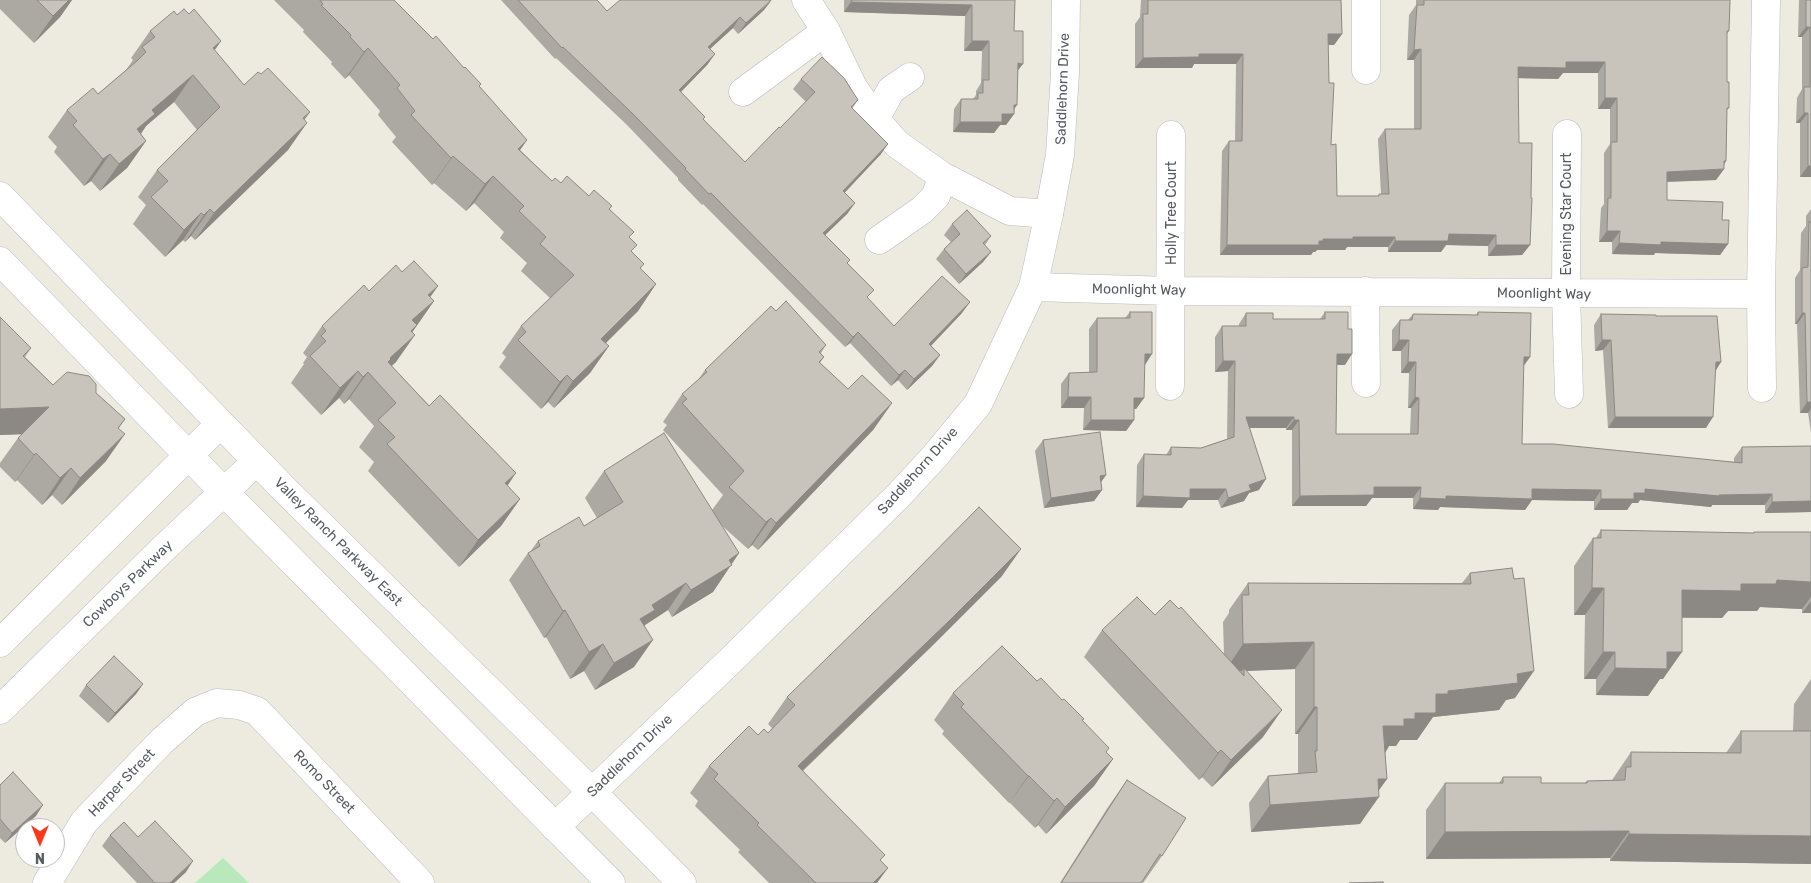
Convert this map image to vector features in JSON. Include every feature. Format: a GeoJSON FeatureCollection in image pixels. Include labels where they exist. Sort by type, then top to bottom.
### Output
{"type":"FeatureCollection","features":[{"type":"Feature","properties":{"kind":"street"},"geometry":{"type":"LineString","coordinates":[[806,0],[826,31],[853,86],[875,119],[897,144],[942,176],[1010,211],[1049,214]]}},
{"type":"Feature","properties":{"kind":"street","name":"Saddlehorn Drive"},"geometry":{"type":"LineString","coordinates":[[555,827],[729,662],[891,503],[935,456],[978,404],[1032,287],[1049,214],[1060,155],[1065,73],[1066,0]]}},
{"type":"Feature","properties":{"kind":"street"},"geometry":{"type":"LineString","coordinates":[[1366,0],[1366,70]]}},
{"type":"Feature","properties":{"kind":"street"},"geometry":{"type":"LineString","coordinates":[[1762,388],[1761,294],[1766,0]]}},
{"type":"Feature","properties":{"kind":"street"},"geometry":{"type":"LineString","coordinates":[[743,92],[826,31]]}},
{"type":"Feature","properties":{"kind":"street"},"geometry":{"type":"LineString","coordinates":[[875,119],[891,90],[910,77]]}},
{"type":"Feature","properties":{"kind":"street","name":"Evening Star Court"},"geometry":{"type":"LineString","coordinates":[[1568,134],[1566,294],[1569,394]]}},
{"type":"Feature","properties":{"kind":"street","name":"Holly Tree Court"},"geometry":{"type":"LineString","coordinates":[[1170,386],[1172,135]]}},
{"type":"Feature","properties":{"kind":"street"},"geometry":{"type":"LineString","coordinates":[[879,240],[922,210],[936,196],[942,176]]}},
{"type":"Feature","properties":{"kind":"street","name":"Valley Ranch Parkway East"},"geometry":{"type":"LineString","coordinates":[[0,196],[220,424],[682,883]]}},
{"type":"Feature","properties":{"kind":"street"},"geometry":{"type":"LineString","coordinates":[[0,261],[225,493],[611,883]]}},
{"type":"Feature","properties":{"kind":"street","name":"Moonlight Way"},"geometry":{"type":"LineString","coordinates":[[1032,287],[1172,292],[1761,294]]}},
{"type":"Feature","properties":{"kind":"street"},"geometry":{"type":"LineString","coordinates":[[1365,292],[1366,383]]}},
{"type":"Feature","properties":{"kind":"street"},"geometry":{"type":"LineString","coordinates":[[0,643],[220,424]]}},
{"type":"Feature","properties":{"kind":"street","name":"Cowboys Parkway"},"geometry":{"type":"LineString","coordinates":[[0,710],[158,554],[257,461]]}},
{"type":"Feature","properties":{"kind":"street","name":"Harper Street"},"geometry":{"type":"LineString","coordinates":[[47,883],[84,822],[162,741],[195,712],[217,703]]}},
{"type":"Feature","properties":{"kind":"street","name":"Romo Street"},"geometry":{"type":"LineString","coordinates":[[217,703],[239,705],[257,711],[420,883]]}},
{"type":"Feature","properties":{"kind":"green space"},"geometry":{"type":"Polygon","coordinates":[[[223,858],[249,883],[195,883],[223,858]]]}},
{"type":"Feature","properties":{"kind":"building"},"geometry":{"type":"Polygon","coordinates":[[[37,0],[69,0],[53,16],[37,0]]]}},
{"type":"Feature","properties":{"kind":"building"},"geometry":{"type":"Polygon","coordinates":[[[320,0],[394,0],[433,39],[436,36],[481,84],[479,86],[527,140],[518,149],[552,181],[555,178],[561,183],[567,176],[589,196],[594,190],[612,206],[609,209],[634,232],[629,237],[637,245],[631,251],[644,264],[640,268],[656,284],[601,339],[609,346],[573,381],[567,375],[560,382],[518,340],[526,332],[521,326],[574,275],[540,244],[546,237],[519,211],[524,206],[493,176],[485,184],[453,156],[451,158],[411,115],[415,111],[397,88],[400,85],[368,48],[364,52],[350,37],[351,35],[321,5],[323,4],[320,0]]]}},
{"type":"Feature","properties":{"kind":"building"},"geometry":{"type":"Polygon","coordinates":[[[518,0],[597,0],[607,11],[620,0],[771,0],[746,23],[740,17],[708,47],[715,54],[679,90],[705,117],[703,119],[745,162],[815,92],[801,79],[822,57],[844,78],[858,100],[851,107],[888,144],[843,191],[855,203],[823,233],[850,260],[847,263],[874,290],[867,297],[894,326],[942,276],[970,302],[929,344],[940,355],[914,379],[905,370],[899,375],[858,332],[853,337],[711,193],[709,194],[633,114],[562,48],[518,0]]]}},
{"type":"Feature","properties":{"kind":"building"},"geometry":{"type":"Polygon","coordinates":[[[852,0],[1015,0],[1014,31],[1023,31],[1023,64],[1018,63],[1017,105],[1014,105],[1014,114],[1002,114],[1002,122],[960,122],[961,99],[978,99],[978,93],[983,93],[983,80],[989,80],[989,41],[972,41],[972,5],[851,2],[852,0]]]}},
{"type":"Feature","properties":{"kind":"building"},"geometry":{"type":"Polygon","coordinates":[[[1148,0],[1341,0],[1342,34],[1328,34],[1329,83],[1334,83],[1331,145],[1336,144],[1337,196],[1379,196],[1379,194],[1389,194],[1385,129],[1421,129],[1421,49],[1414,50],[1417,5],[1424,5],[1424,0],[1730,0],[1729,31],[1727,31],[1729,108],[1727,108],[1726,161],[1724,161],[1724,169],[1667,172],[1667,200],[1723,202],[1722,220],[1729,220],[1728,244],[1661,242],[1661,245],[1619,243],[1620,231],[1607,231],[1608,198],[1611,198],[1611,142],[1617,142],[1617,98],[1605,98],[1605,62],[1566,62],[1566,68],[1518,67],[1519,143],[1532,143],[1530,245],[1496,245],[1496,235],[1449,234],[1448,241],[1395,241],[1395,237],[1353,237],[1353,239],[1323,239],[1323,241],[1319,241],[1319,245],[1227,245],[1229,141],[1242,141],[1243,54],[1199,54],[1199,57],[1143,58],[1143,14],[1148,14],[1148,0]]]}},
{"type":"Feature","properties":{"kind":"building"},"geometry":{"type":"Polygon","coordinates":[[[1806,0],[1811,0],[1811,166],[1808,166],[1808,113],[1804,113],[1804,87],[1810,87],[1810,27],[1806,27],[1806,0]]]}},
{"type":"Feature","properties":{"kind":"building"},"geometry":{"type":"Polygon","coordinates":[[[184,9],[189,14],[194,9],[221,41],[213,48],[244,85],[258,72],[261,74],[268,68],[310,112],[303,118],[307,123],[214,213],[210,209],[204,215],[201,213],[184,230],[151,197],[168,181],[157,170],[220,107],[193,75],[152,110],[155,114],[137,129],[146,141],[119,164],[110,154],[103,159],[73,125],[77,121],[67,110],[93,88],[98,94],[137,61],[146,52],[142,47],[155,37],[150,31],[174,11],[177,15],[184,9]]]}},
{"type":"Feature","properties":{"kind":"building"},"geometry":{"type":"Polygon","coordinates":[[[967,210],[991,236],[983,243],[991,252],[966,274],[944,249],[960,234],[952,224],[967,210]]]}},
{"type":"Feature","properties":{"kind":"building"},"geometry":{"type":"Polygon","coordinates":[[[1809,222],[1811,222],[1811,402],[1807,402],[1805,313],[1802,313],[1802,268],[1808,267],[1809,222]]]}},
{"type":"Feature","properties":{"kind":"building"},"geometry":{"type":"Polygon","coordinates":[[[414,261],[438,286],[428,295],[434,301],[412,320],[417,325],[411,331],[415,335],[388,362],[429,406],[440,395],[516,473],[505,483],[520,499],[478,540],[387,444],[395,437],[378,420],[396,403],[368,372],[363,377],[358,371],[340,388],[310,356],[326,341],[321,336],[326,331],[322,326],[364,285],[369,291],[396,265],[402,272],[414,261]]]}},
{"type":"Feature","properties":{"kind":"building"},"geometry":{"type":"Polygon","coordinates":[[[786,301],[826,345],[819,352],[824,357],[819,362],[848,389],[862,375],[892,403],[776,523],[771,518],[766,522],[729,487],[744,471],[682,403],[687,399],[682,394],[707,372],[705,370],[771,306],[776,311],[786,301]]]}},
{"type":"Feature","properties":{"kind":"building"},"geometry":{"type":"Polygon","coordinates":[[[1130,312],[1152,312],[1152,354],[1145,354],[1144,398],[1134,398],[1134,420],[1091,420],[1091,397],[1068,397],[1069,373],[1097,372],[1097,318],[1130,318],[1130,312]]]}},
{"type":"Feature","properties":{"kind":"building"},"geometry":{"type":"Polygon","coordinates":[[[1325,312],[1348,312],[1348,329],[1352,329],[1352,354],[1337,354],[1336,434],[1418,434],[1419,398],[1415,397],[1416,362],[1408,362],[1409,340],[1399,340],[1400,320],[1412,320],[1413,314],[1478,315],[1478,312],[1531,313],[1530,357],[1524,357],[1522,444],[1553,444],[1742,463],[1742,447],[1811,446],[1811,501],[1772,502],[1772,494],[1719,496],[1645,489],[1645,493],[1634,493],[1634,499],[1601,499],[1601,490],[1532,489],[1532,499],[1446,496],[1446,499],[1420,498],[1421,487],[1374,487],[1374,495],[1300,496],[1299,420],[1294,420],[1294,417],[1246,417],[1266,479],[1249,485],[1251,490],[1228,498],[1226,489],[1190,489],[1190,498],[1143,496],[1144,454],[1171,455],[1171,447],[1201,448],[1234,437],[1235,361],[1223,361],[1222,326],[1246,326],[1246,313],[1273,313],[1273,319],[1325,319],[1325,312]]]}},
{"type":"Feature","properties":{"kind":"building"},"geometry":{"type":"Polygon","coordinates":[[[1601,314],[1717,316],[1721,362],[1716,362],[1713,417],[1615,417],[1611,340],[1602,340],[1601,314]]]}},
{"type":"Feature","properties":{"kind":"building"},"geometry":{"type":"Polygon","coordinates":[[[0,317],[31,348],[23,356],[53,385],[67,372],[89,376],[96,384],[96,393],[125,419],[118,428],[125,434],[80,478],[71,468],[60,478],[36,453],[34,455],[18,438],[49,407],[0,409],[0,317]]]}},
{"type":"Feature","properties":{"kind":"building"},"geometry":{"type":"Polygon","coordinates":[[[1100,432],[1106,475],[1100,476],[1102,490],[1051,498],[1043,440],[1100,432]]]}},
{"type":"Feature","properties":{"kind":"building"},"geometry":{"type":"Polygon","coordinates":[[[664,433],[739,553],[729,560],[732,565],[691,590],[686,583],[652,605],[655,610],[640,619],[653,640],[614,663],[603,644],[589,652],[565,610],[563,611],[528,553],[540,546],[538,541],[579,517],[584,526],[623,502],[604,471],[664,433]]]}},
{"type":"Feature","properties":{"kind":"building"},"geometry":{"type":"Polygon","coordinates":[[[979,507],[1021,549],[798,766],[885,855],[880,860],[888,868],[873,883],[816,883],[757,825],[759,823],[714,779],[718,774],[709,766],[749,726],[758,735],[764,729],[768,733],[795,705],[787,697],[979,507]]]}},
{"type":"Feature","properties":{"kind":"building"},"geometry":{"type":"Polygon","coordinates":[[[1601,530],[1754,533],[1811,532],[1811,582],[1777,580],[1776,584],[1741,584],[1741,591],[1682,590],[1682,652],[1667,652],[1667,669],[1615,668],[1615,652],[1603,652],[1604,588],[1592,588],[1593,538],[1601,538],[1601,530]]]}},
{"type":"Feature","properties":{"kind":"building"},"geometry":{"type":"Polygon","coordinates":[[[1512,568],[1514,579],[1524,578],[1534,671],[1517,674],[1518,683],[1448,691],[1448,694],[1436,694],[1436,713],[1415,713],[1415,719],[1404,719],[1404,726],[1383,726],[1387,779],[1378,779],[1379,797],[1270,805],[1268,776],[1317,772],[1315,751],[1317,751],[1317,707],[1314,707],[1314,642],[1243,644],[1242,595],[1249,595],[1248,583],[1471,584],[1470,573],[1512,568]]]}},
{"type":"Feature","properties":{"kind":"building"},"geometry":{"type":"Polygon","coordinates":[[[1137,597],[1155,615],[1170,600],[1179,609],[1181,607],[1244,676],[1244,668],[1282,710],[1231,760],[1221,750],[1218,753],[1102,630],[1137,597]]]}},
{"type":"Feature","properties":{"kind":"building"},"geometry":{"type":"Polygon","coordinates":[[[1002,646],[1037,681],[1041,678],[1062,700],[1064,699],[1109,748],[1106,752],[1113,759],[1065,807],[1057,798],[1054,801],[1028,776],[961,707],[964,704],[953,693],[1002,646]]]}},
{"type":"Feature","properties":{"kind":"building"},"geometry":{"type":"Polygon","coordinates":[[[114,656],[143,684],[115,713],[86,685],[114,656]]]}},
{"type":"Feature","properties":{"kind":"building"},"geometry":{"type":"Polygon","coordinates":[[[1741,731],[1811,731],[1811,836],[1629,834],[1629,831],[1445,832],[1445,783],[1503,783],[1503,777],[1541,777],[1541,783],[1587,783],[1587,781],[1625,780],[1626,767],[1631,767],[1631,752],[1741,753],[1741,731]]]}},
{"type":"Feature","properties":{"kind":"building"},"geometry":{"type":"Polygon","coordinates":[[[13,772],[43,805],[29,818],[15,818],[15,830],[12,833],[0,819],[0,785],[13,772]]]}},
{"type":"Feature","properties":{"kind":"building"},"geometry":{"type":"Polygon","coordinates":[[[1127,780],[1186,818],[1162,856],[1160,854],[1141,883],[1061,883],[1127,780]]]}},
{"type":"Feature","properties":{"kind":"building"},"geometry":{"type":"Polygon","coordinates":[[[155,821],[193,861],[170,883],[155,883],[110,835],[124,822],[138,837],[155,821]]]}},
{"type":"Feature","properties":{"kind":"building"},"geometry":{"type":"Polygon","coordinates":[[[1383,882],[1383,883],[1349,883],[1383,882]]]}}]}
